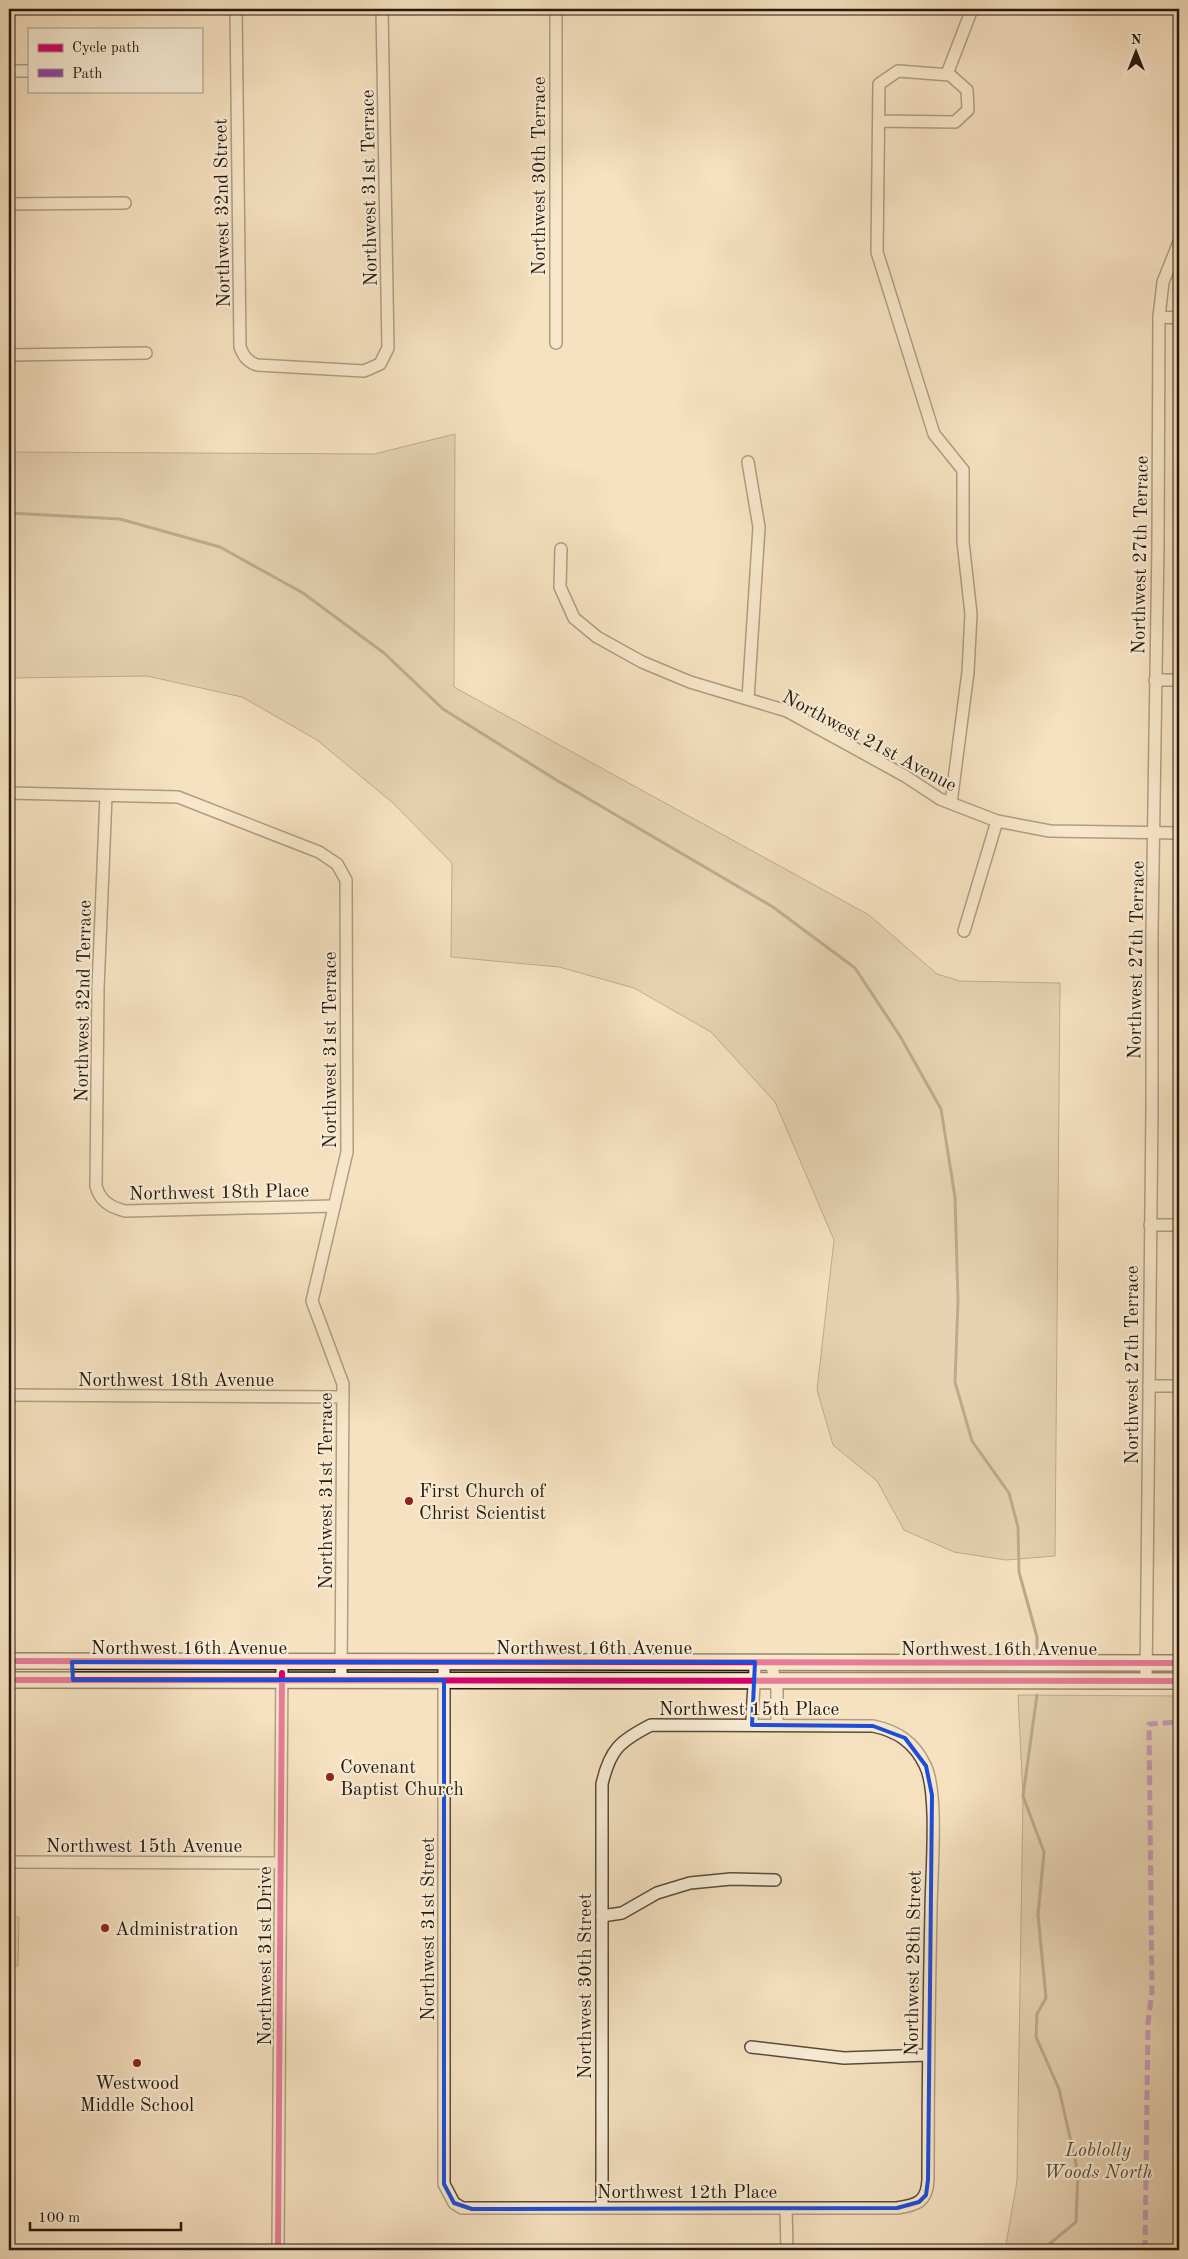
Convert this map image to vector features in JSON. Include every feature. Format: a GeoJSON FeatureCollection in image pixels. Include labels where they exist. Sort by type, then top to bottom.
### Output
{"type":"FeatureCollection","features":[{"type":"Feature","properties":{"kind":"main road","name":"Northwest 16th Avenue"},"geometry":{"type":"LineString","coordinates":[[9,1661],[1179,1663]]}},
{"type":"Feature","properties":{"kind":"main road"},"geometry":{"type":"LineString","coordinates":[[72,1662],[73,1680]]}},
{"type":"Feature","properties":{"kind":"main road"},"geometry":{"type":"LineString","coordinates":[[956,1663],[956,1681]]}},
{"type":"Feature","properties":{"kind":"main road","name":"Northwest 16th Avenue"},"geometry":{"type":"LineString","coordinates":[[9,1680],[1179,1681]]}},
{"type":"Feature","properties":{"kind":"street","name":"Northwest 32nd Street"},"geometry":{"type":"LineString","coordinates":[[236,9],[240,347],[243,356],[248,361],[257,365],[267,366],[364,371],[380,364]]}},
{"type":"Feature","properties":{"kind":"street","name":"Northwest 31st Terrace"},"geometry":{"type":"LineString","coordinates":[[380,364],[388,348],[382,9]]}},
{"type":"Feature","properties":{"kind":"street","name":"Northwest 30th Terrace"},"geometry":{"type":"LineString","coordinates":[[556,9],[556,344]]}},
{"type":"Feature","properties":{"kind":"street"},"geometry":{"type":"LineString","coordinates":[[947,74],[972,9]]}},
{"type":"Feature","properties":{"kind":"street"},"geometry":{"type":"LineString","coordinates":[[9,71],[28,71]]}},
{"type":"Feature","properties":{"kind":"street"},"geometry":{"type":"LineString","coordinates":[[879,121],[954,122],[968,110],[967,90],[947,74],[898,71],[879,84],[878,252],[934,434],[963,470],[963,542],[971,614],[968,672],[951,803]]}},
{"type":"Feature","properties":{"kind":"street"},"geometry":{"type":"LineString","coordinates":[[9,204],[125,203]]}},
{"type":"Feature","properties":{"kind":"street","name":"Northwest 27th Terrace"},"geometry":{"type":"LineString","coordinates":[[1146,1681],[1159,317],[1163,282],[1179,242]]}},
{"type":"Feature","properties":{"kind":"street"},"geometry":{"type":"LineString","coordinates":[[1159,317],[1179,318]]}},
{"type":"Feature","properties":{"kind":"street"},"geometry":{"type":"LineString","coordinates":[[9,355],[146,353]]}},
{"type":"Feature","properties":{"kind":"street"},"geometry":{"type":"LineString","coordinates":[[748,462],[759,527],[748,699]]}},
{"type":"Feature","properties":{"kind":"street","name":"Northwest 21st Avenue"},"geometry":{"type":"LineString","coordinates":[[561,549],[560,586],[574,618],[597,637],[642,662],[690,682],[787,712],[905,776],[940,798],[997,821],[1050,831],[1179,833]]}},
{"type":"Feature","properties":{"kind":"street"},"geometry":{"type":"LineString","coordinates":[[1155,680],[1179,680]]}},
{"type":"Feature","properties":{"kind":"street"},"geometry":{"type":"LineString","coordinates":[[9,793],[106,796]]}},
{"type":"Feature","properties":{"kind":"street","name":"Northwest 31st Terrace"},"geometry":{"type":"LineString","coordinates":[[106,796],[178,797],[319,852],[336,864],[346,880],[347,1152],[312,1301],[343,1384],[341,1680]]}},
{"type":"Feature","properties":{"kind":"street","name":"Northwest 32nd Terrace"},"geometry":{"type":"LineString","coordinates":[[106,796],[98,988],[96,1186],[106,1204]]}},
{"type":"Feature","properties":{"kind":"street"},"geometry":{"type":"LineString","coordinates":[[964,931],[997,821]]}},
{"type":"Feature","properties":{"kind":"street","name":"Northwest 18th Place"},"geometry":{"type":"LineString","coordinates":[[106,1204],[125,1211],[334,1206]]}},
{"type":"Feature","properties":{"kind":"street"},"geometry":{"type":"LineString","coordinates":[[1150,1225],[1179,1225]]}},
{"type":"Feature","properties":{"kind":"street"},"geometry":{"type":"LineString","coordinates":[[1149,1386],[1179,1386]]}},
{"type":"Feature","properties":{"kind":"street","name":"Northwest 18th Avenue"},"geometry":{"type":"LineString","coordinates":[[9,1395],[343,1397]]}},
{"type":"Feature","properties":{"kind":"street","name":"Northwest 31st Drive"},"geometry":{"type":"LineString","coordinates":[[278,2250],[279,1863],[282,1662]]}},
{"type":"Feature","properties":{"kind":"street","name":"Northwest 31st Street"},"geometry":{"type":"LineString","coordinates":[[444,1662],[444,2184],[449,2195]]}},
{"type":"Feature","properties":{"kind":"street"},"geometry":{"type":"LineString","coordinates":[[752,1725],[752,1690],[755,1680],[755,1662]]}},
{"type":"Feature","properties":{"kind":"street"},"geometry":{"type":"LineString","coordinates":[[771,1662],[775,1681],[777,1725]]}},
{"type":"Feature","properties":{"kind":"street","name":"Northwest 15th Place"},"geometry":{"type":"LineString","coordinates":[[606,1764],[624,1739],[651,1725],[873,1726],[890,1730],[905,1738]]}},
{"type":"Feature","properties":{"kind":"street","name":"Northwest 28th Street"},"geometry":{"type":"LineString","coordinates":[[905,1738],[916,1749],[926,1766],[932,1795],[928,2180],[926,2195]]}},
{"type":"Feature","properties":{"kind":"street","name":"Northwest 30th Street"},"geometry":{"type":"LineString","coordinates":[[602,2208],[602,1784],[606,1764]]}},
{"type":"Feature","properties":{"kind":"street","name":"Northwest 15th Avenue"},"geometry":{"type":"LineString","coordinates":[[9,1862],[279,1863]]}},
{"type":"Feature","properties":{"kind":"street"},"geometry":{"type":"LineString","coordinates":[[602,1916],[622,1913],[657,1893],[690,1883],[731,1879],[775,1880]]}},
{"type":"Feature","properties":{"kind":"street"},"geometry":{"type":"LineString","coordinates":[[751,2047],[844,2058],[928,2055]]}},
{"type":"Feature","properties":{"kind":"street","name":"Northwest 12th Place"},"geometry":{"type":"LineString","coordinates":[[449,2195],[454,2203],[462,2208],[472,2209],[897,2208],[919,2202],[926,2195]]}},
{"type":"Feature","properties":{"kind":"street"},"geometry":{"type":"LineString","coordinates":[[786,2209],[787,2250]]}},
{"type":"Feature","properties":{"kind":"highlighted area"},"geometry":{"type":"Polygon","coordinates":[[[72,1662],[755,1662],[752,1725],[873,1726],[905,1738],[926,1766],[932,1795],[928,2180],[926,2195],[919,2202],[897,2208],[717,2209],[472,2209],[454,2203],[444,2184],[444,1680],[73,1680],[72,1662]]]}},
{"type":"Feature","properties":{"kind":"green space"},"geometry":{"type":"Polygon","coordinates":[[[455,434],[454,687],[869,915],[937,974],[960,981],[1060,983],[1055,1556],[1006,1560],[954,1552],[904,1530],[877,1481],[833,1445],[817,1390],[834,1240],[775,1102],[711,1032],[634,988],[559,967],[451,957],[452,863],[393,803],[317,740],[242,697],[147,676],[9,677],[9,452],[374,454],[455,434]]]}},
{"type":"Feature","properties":{"kind":"green space","name":"Loblolly Woods North"},"geometry":{"type":"Polygon","coordinates":[[[1018,1695],[1179,1696],[1179,2250],[1005,2250],[1017,2181],[1023,1796],[1018,1695]]]}},
{"type":"Feature","properties":{"kind":"green space"},"geometry":{"type":"Polygon","coordinates":[[[9,1917],[19,1917],[18,1966],[9,1966],[9,1917]]]}},
{"type":"Feature","properties":{"kind":"waterway"},"geometry":{"type":"LineString","coordinates":[[9,513],[120,519],[220,547],[303,593],[384,653],[443,709],[558,781],[773,907],[855,968],[900,1036],[941,1109],[955,1197],[958,1300],[955,1382],[972,1441],[1009,1493],[1018,1527],[1019,1572],[1037,1637],[1037,1648]]}},
{"type":"Feature","properties":{"kind":"waterway"},"geometry":{"type":"LineString","coordinates":[[1037,1695],[1023,1796],[1044,1852],[1038,1915],[1046,1998],[1037,2014],[1036,2037],[1059,2089],[1078,2173],[1076,2222],[1042,2250]]}},
{"type":"Feature","properties":{"kind":"marked path"},"geometry":{"type":"LineString","coordinates":[[1145,2250],[1148,2023],[1152,1992],[1149,1724],[1179,1722]]}},
{"type":"Feature","properties":{"kind":"cycle path"},"geometry":{"type":"LineString","coordinates":[[9,1661],[1179,1663]]}},
{"type":"Feature","properties":{"kind":"cycle path"},"geometry":{"type":"LineString","coordinates":[[278,2250],[282,1673]]}},
{"type":"Feature","properties":{"kind":"cycle path"},"geometry":{"type":"LineString","coordinates":[[9,1680],[1179,1681]]}},
{"type":"Feature","properties":{"kind":"place","name":"First Church of Christ Scientist"},"geometry":{"type":"Point","coordinates":[409,1501]}},
{"type":"Feature","properties":{"kind":"place","name":"Covenant Baptist Church"},"geometry":{"type":"Point","coordinates":[330,1777]}},
{"type":"Feature","properties":{"kind":"place","name":"Administration"},"geometry":{"type":"Point","coordinates":[105,1928]}},
{"type":"Feature","properties":{"kind":"place","name":"Westwood Middle School"},"geometry":{"type":"Point","coordinates":[137,2063]}}]}
